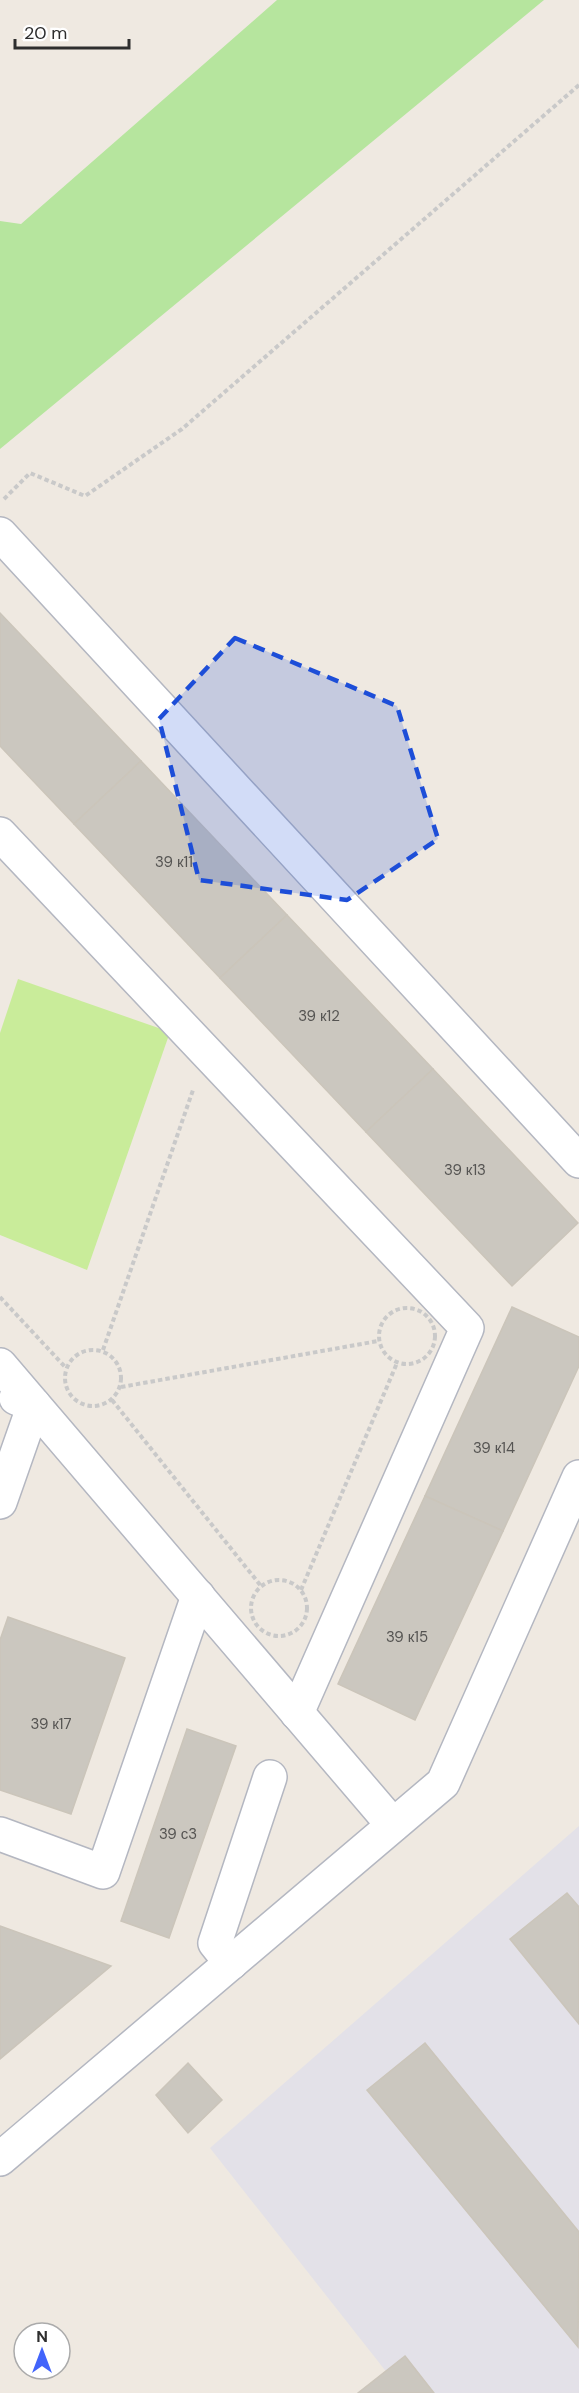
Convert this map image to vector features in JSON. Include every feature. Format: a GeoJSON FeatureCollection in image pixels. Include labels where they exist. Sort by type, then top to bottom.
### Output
{"type":"FeatureCollection","features":[{"type":"Feature","properties":{"kind":"lane"},"geometry":{"type":"LineString","coordinates":[[0,534],[579,1161]]}},
{"type":"Feature","properties":{"kind":"lane"},"geometry":{"type":"LineString","coordinates":[[4,846],[467,1328],[297,1713]]}},
{"type":"Feature","properties":{"kind":"lane"},"geometry":{"type":"LineString","coordinates":[[0,1365],[393,1825]]}},
{"type":"Feature","properties":{"kind":"lane"},"geometry":{"type":"LineString","coordinates":[[0,1393],[34,1405]]}},
{"type":"Feature","properties":{"kind":"lane"},"geometry":{"type":"LineString","coordinates":[[0,1502],[34,1405]]}},
{"type":"Feature","properties":{"kind":"lane"},"geometry":{"type":"LineString","coordinates":[[0,2160],[443,1784],[579,1477]]}},
{"type":"Feature","properties":{"kind":"lane"},"geometry":{"type":"LineString","coordinates":[[0,1834],[103,1872],[198,1596]]}},
{"type":"Feature","properties":{"kind":"lane"},"geometry":{"type":"LineString","coordinates":[[231,1964],[215,1943],[270,1777]]}},
{"type":"Feature","properties":{"kind":"path"},"geometry":{"type":"LineString","coordinates":[[0,503],[30,473],[86,496],[182,429],[579,85]]}},
{"type":"Feature","properties":{"kind":"path"},"geometry":{"type":"LineString","coordinates":[[103,1350],[194,1087]]}},
{"type":"Feature","properties":{"kind":"path"},"geometry":{"type":"LineString","coordinates":[[0,1297],[66,1368]]}},
{"type":"Feature","properties":{"kind":"path"},"geometry":{"type":"LineString","coordinates":[[401,1308],[416,1309],[429,1317],[435,1331],[434,1345],[425,1358],[412,1364],[397,1363],[384,1355],[378,1341],[379,1326],[388,1314],[401,1308]]}},
{"type":"Feature","properties":{"kind":"path"},"geometry":{"type":"LineString","coordinates":[[120,1387],[378,1341]]}},
{"type":"Feature","properties":{"kind":"path"},"geometry":{"type":"LineString","coordinates":[[88,1349],[103,1350],[115,1359],[121,1372],[120,1387],[112,1400],[99,1406],[84,1405],[71,1396],[65,1383],[66,1368],[74,1356],[88,1349]]}},
{"type":"Feature","properties":{"kind":"path"},"geometry":{"type":"LineString","coordinates":[[301,1590],[397,1363]]}},
{"type":"Feature","properties":{"kind":"path"},"geometry":{"type":"LineString","coordinates":[[112,1400],[261,1587]]}},
{"type":"Feature","properties":{"kind":"path"},"geometry":{"type":"LineString","coordinates":[[274,1580],[289,1581],[301,1590],[308,1603],[306,1617],[298,1630],[284,1636],[267,1634],[257,1627],[251,1614],[252,1598],[261,1587],[274,1580]]}},
{"type":"Feature","properties":{"kind":"highlighted area"},"geometry":{"type":"Polygon","coordinates":[[[235,638],[397,706],[438,839],[347,900],[199,880],[159,719],[235,638]]]}},
{"type":"Feature","properties":{"kind":"shaded area"},"geometry":{"type":"Polygon","coordinates":[[[579,1826],[579,2393],[403,2393],[210,2148],[579,1826]]]}},
{"type":"Feature","properties":{"kind":"green space"},"geometry":{"type":"Polygon","coordinates":[[[277,0],[544,0],[0,449],[0,221],[21,224],[277,0]]]}},
{"type":"Feature","properties":{"kind":"green space"},"geometry":{"type":"Polygon","coordinates":[[[18,979],[170,1032],[87,1270],[0,1235],[0,1033],[18,979]]]}},
{"type":"Feature","properties":{"kind":"building"},"geometry":{"type":"Polygon","coordinates":[[[0,613],[141,761],[74,824],[0,746],[0,613]]]}},
{"type":"Feature","properties":{"kind":"building"},"geometry":{"type":"Polygon","coordinates":[[[141,761],[287,915],[220,978],[74,824],[141,761]]]}},
{"type":"Feature","properties":{"kind":"building"},"geometry":{"type":"Polygon","coordinates":[[[287,915],[433,1069],[366,1132],[220,978],[287,915]]]}},
{"type":"Feature","properties":{"kind":"building"},"geometry":{"type":"Polygon","coordinates":[[[433,1069],[578,1223],[512,1286],[366,1132],[433,1069]]]}},
{"type":"Feature","properties":{"kind":"building"},"geometry":{"type":"Polygon","coordinates":[[[512,1307],[579,1337],[579,1366],[503,1531],[425,1496],[512,1307]]]}},
{"type":"Feature","properties":{"kind":"building"},"geometry":{"type":"Polygon","coordinates":[[[425,1496],[503,1531],[415,1720],[338,1684],[425,1496]]]}},
{"type":"Feature","properties":{"kind":"building"},"geometry":{"type":"Polygon","coordinates":[[[8,1617],[125,1658],[71,1814],[0,1790],[0,1640],[8,1617]]]}},
{"type":"Feature","properties":{"kind":"building"},"geometry":{"type":"Polygon","coordinates":[[[187,1729],[236,1746],[169,1938],[121,1921],[187,1729]]]}},
{"type":"Feature","properties":{"kind":"building"},"geometry":{"type":"Polygon","coordinates":[[[567,1893],[579,1907],[579,2024],[510,1939],[567,1893]]]}},
{"type":"Feature","properties":{"kind":"building"},"geometry":{"type":"Polygon","coordinates":[[[0,1926],[111,1966],[0,2059],[0,1926]]]}},
{"type":"Feature","properties":{"kind":"building"},"geometry":{"type":"Polygon","coordinates":[[[425,2043],[579,2232],[578,2347],[367,2090],[425,2043]]]}},
{"type":"Feature","properties":{"kind":"building"},"geometry":{"type":"Polygon","coordinates":[[[188,2063],[222,2100],[188,2133],[156,2095],[188,2063]]]}},
{"type":"Feature","properties":{"kind":"building"},"geometry":{"type":"Polygon","coordinates":[[[405,2356],[434,2393],[358,2393],[405,2356]]]}}]}
